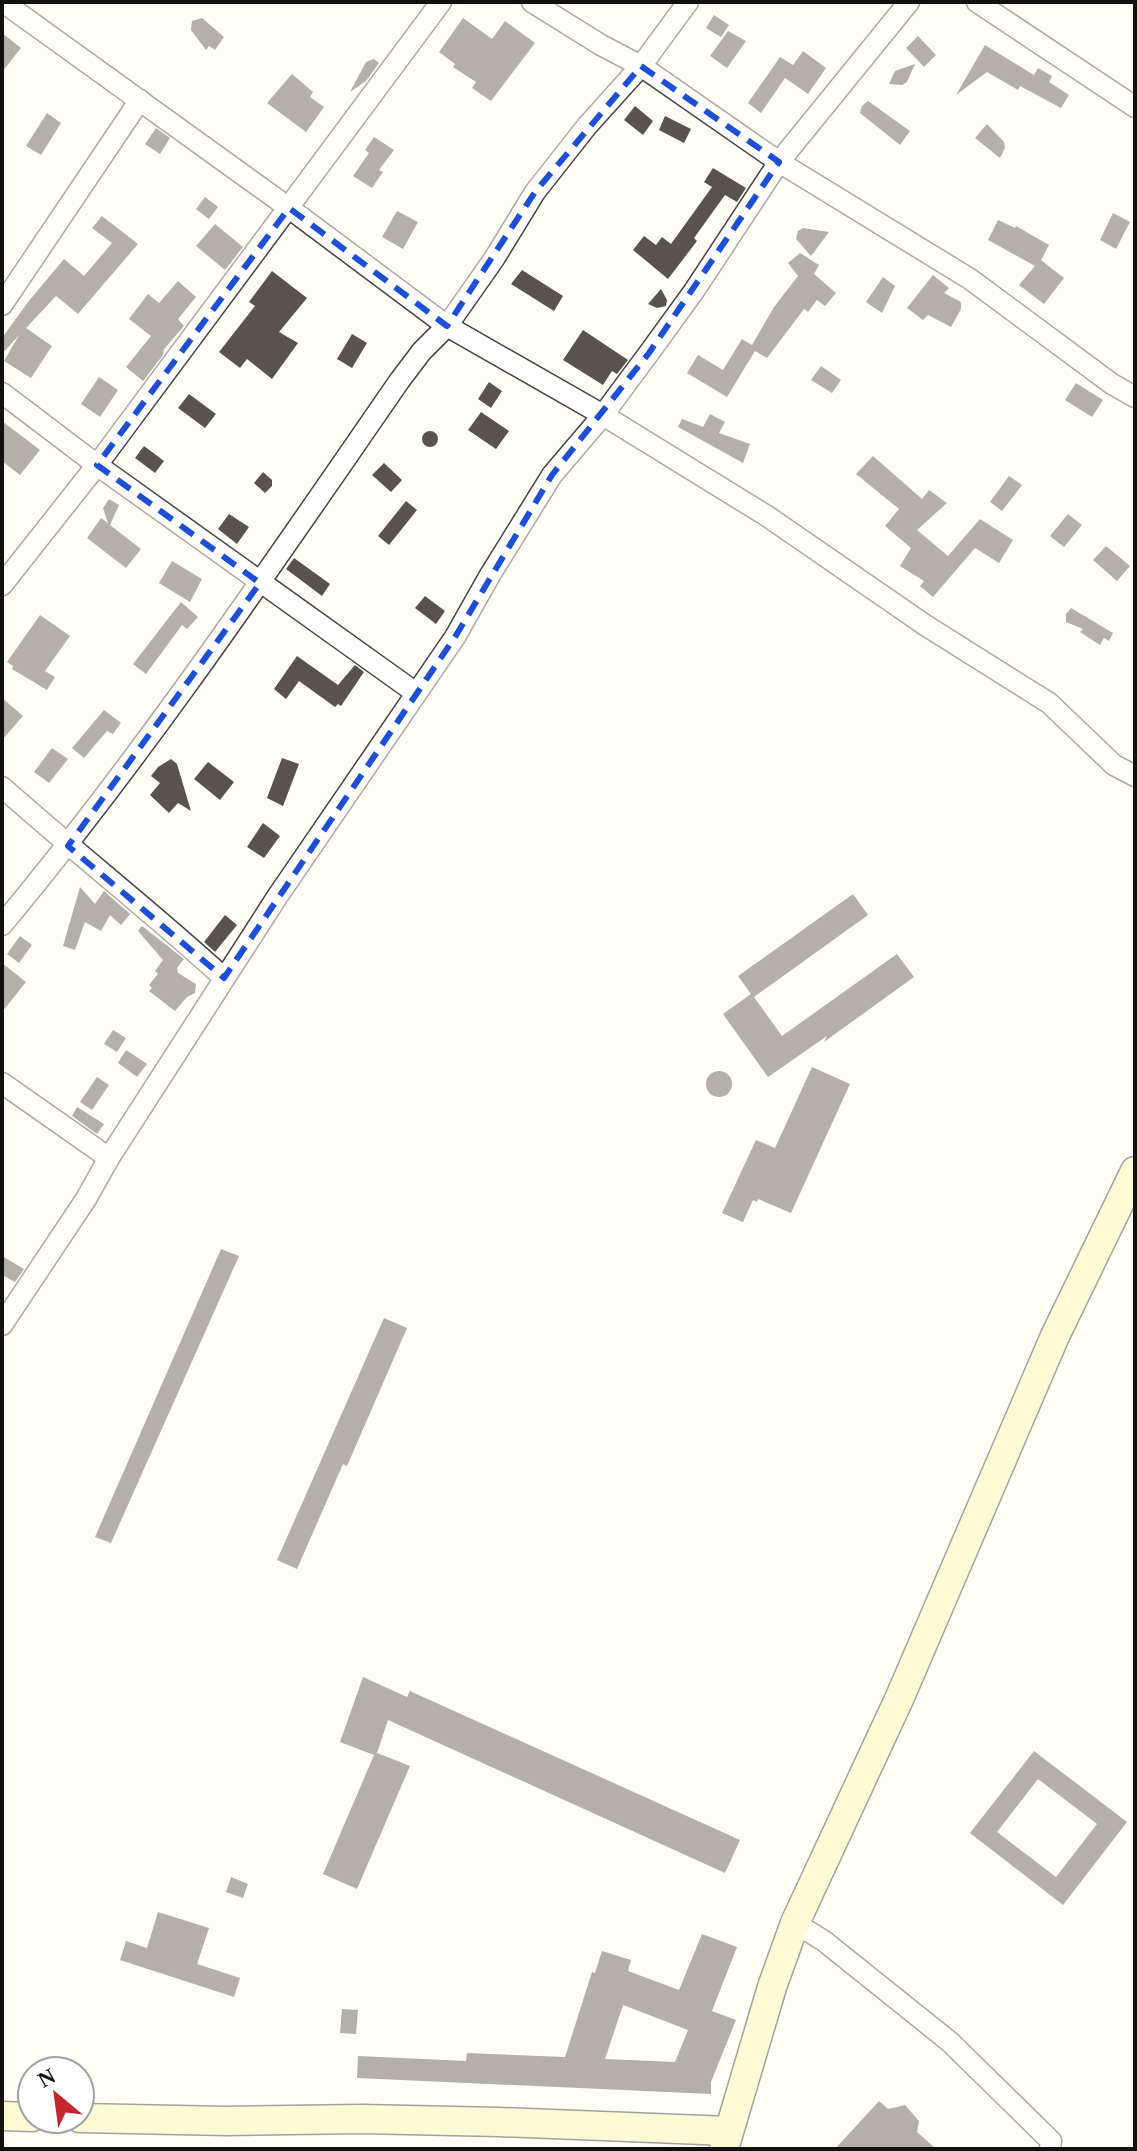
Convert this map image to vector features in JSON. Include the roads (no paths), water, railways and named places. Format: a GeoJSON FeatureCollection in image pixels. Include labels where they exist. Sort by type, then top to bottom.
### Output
{"type":"FeatureCollection","features":[{"type":"Feature","properties":{"kind":"street"},"geometry":{"type":"LineString","coordinates":[[3,2],[447,326],[603,415],[767,516],[925,625],[1049,703],[1114,765],[1135,776]]}},
{"type":"Feature","properties":{"kind":"street"},"geometry":{"type":"LineString","coordinates":[[2,585],[97,465],[441,2]]}},
{"type":"Feature","properties":{"kind":"street"},"geometry":{"type":"LineString","coordinates":[[532,2],[641,66],[779,162],[970,279],[1112,384],[1135,397]]}},
{"type":"Feature","properties":{"kind":"street"},"geometry":{"type":"LineString","coordinates":[[2,925],[68,846],[260,583],[400,380],[422,351],[447,326],[494,259],[535,192],[587,126],[641,66],[688,2]]}},
{"type":"Feature","properties":{"kind":"street"},"geometry":{"type":"LineString","coordinates":[[2,1325],[86,1199],[224,978],[455,637],[552,475],[603,415],[694,291],[779,162],[909,2]]}},
{"type":"Feature","properties":{"kind":"street"},"geometry":{"type":"LineString","coordinates":[[977,2],[1135,107]]}},
{"type":"Feature","properties":{"kind":"street"},"geometry":{"type":"LineString","coordinates":[[2,305],[140,100]]}},
{"type":"Feature","properties":{"kind":"street"},"geometry":{"type":"LineString","coordinates":[[2,393],[97,465],[416,693]]}},
{"type":"Feature","properties":{"kind":"street"},"geometry":{"type":"LineString","coordinates":[[2,787],[68,846],[154,914],[224,978]]}},
{"type":"Feature","properties":{"kind":"street"},"geometry":{"type":"LineString","coordinates":[[2,1083],[109,1158]]}},
{"type":"Feature","properties":{"kind":"street"},"geometry":{"type":"LineString","coordinates":[[96,2118],[499,2122],[726,2140],[772,1987],[795,1923],[900,1697],[1055,1336],[1135,1171]]}},
{"type":"Feature","properties":{"kind":"street"},"geometry":{"type":"LineString","coordinates":[[795,1923],[824,1941],[950,2042],[1051,2141],[1050,2149]]}}]}
